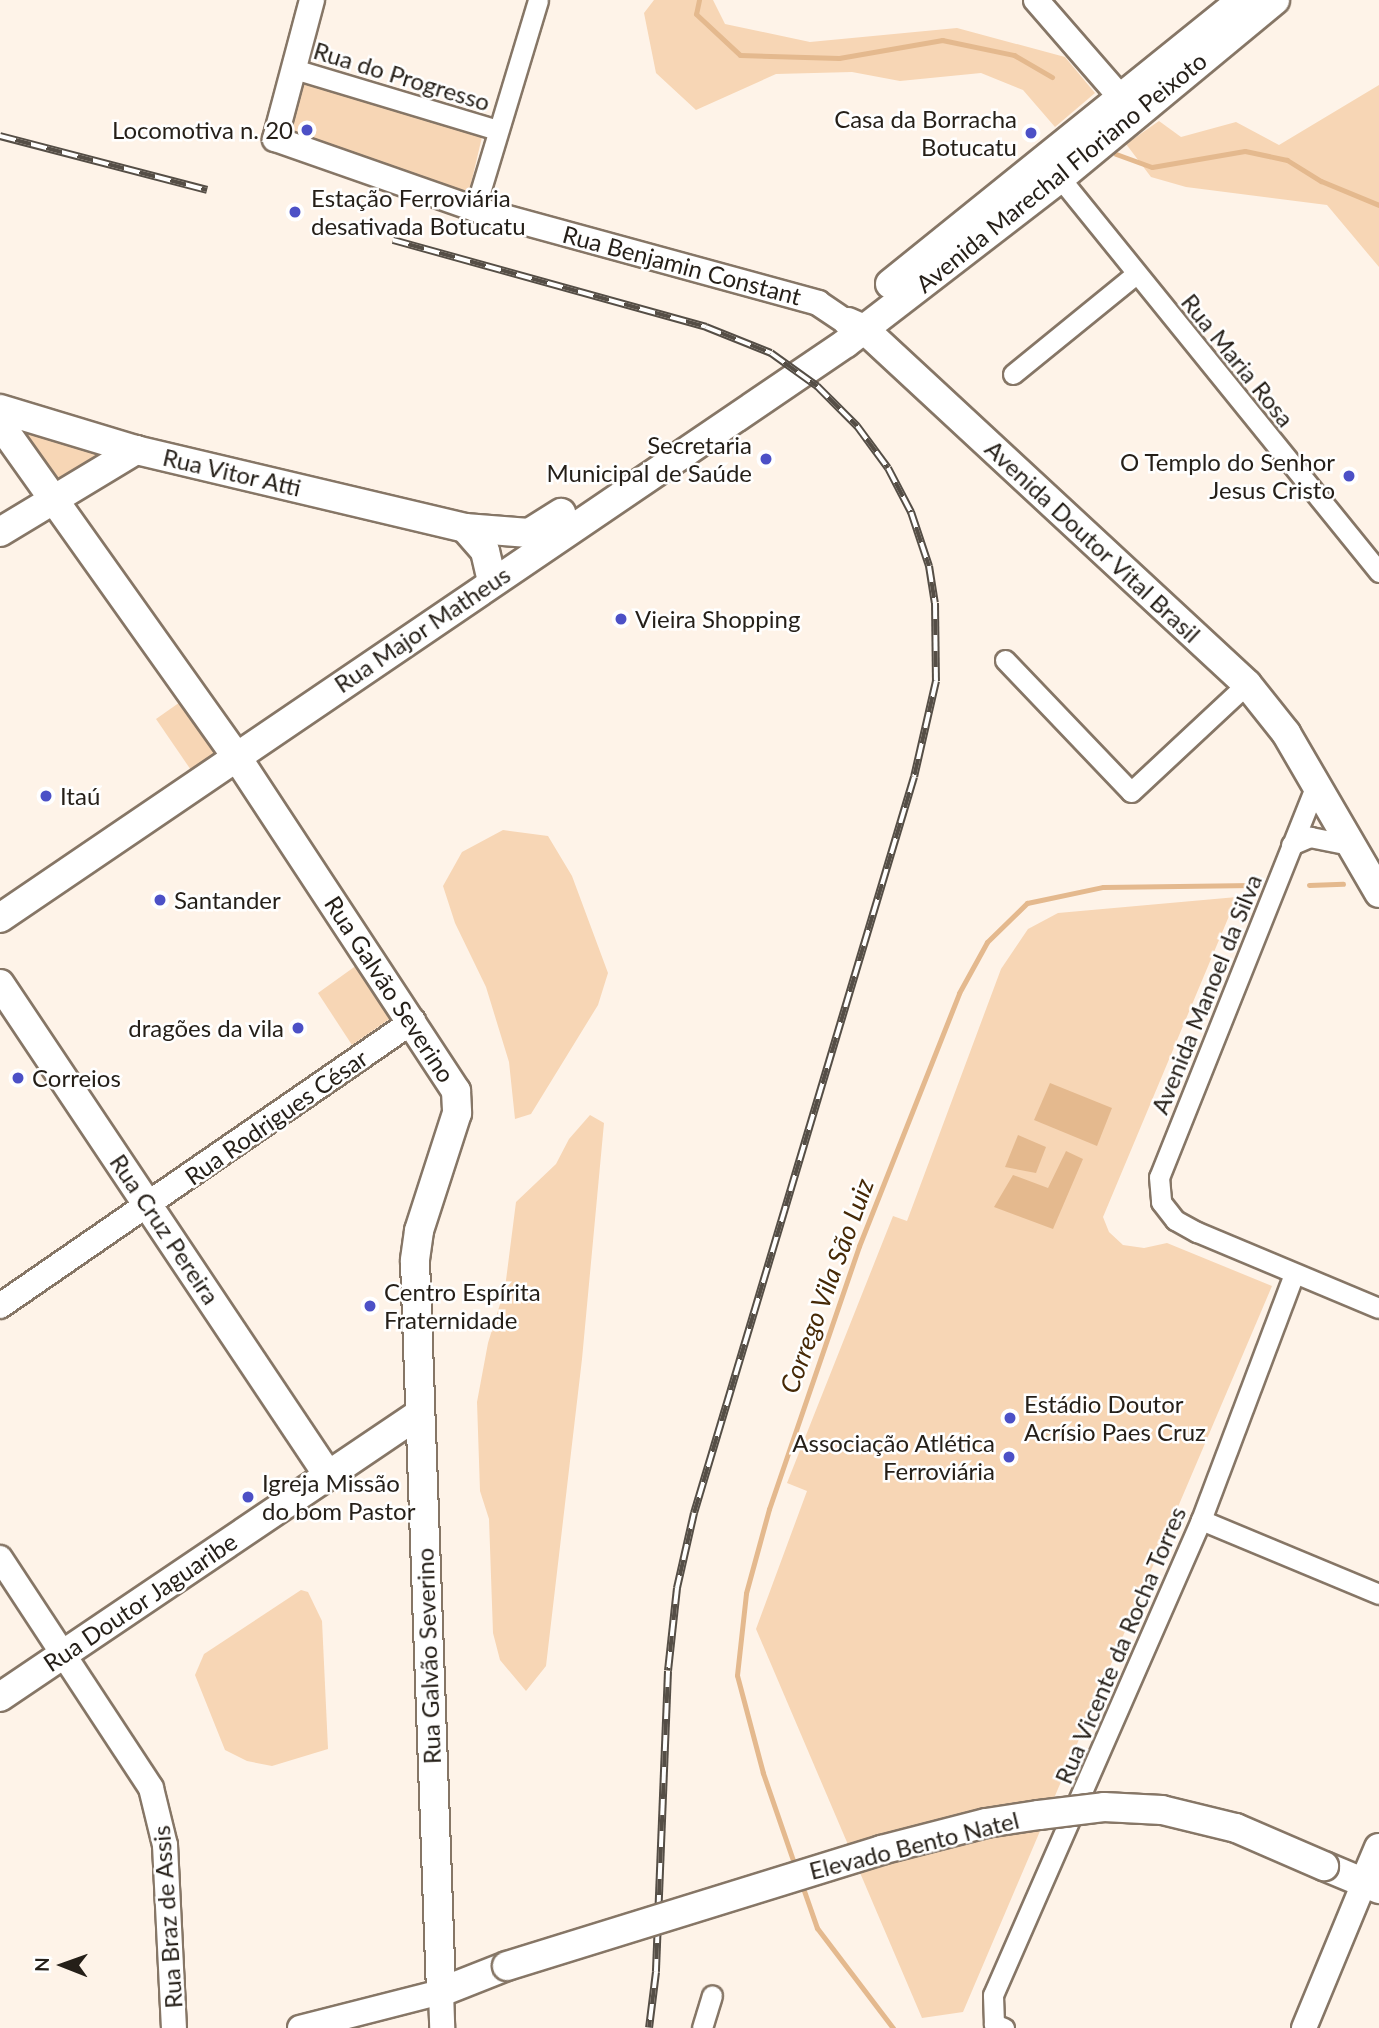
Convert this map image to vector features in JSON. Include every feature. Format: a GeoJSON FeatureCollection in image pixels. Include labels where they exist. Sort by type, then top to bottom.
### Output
{"type":"FeatureCollection","features":[{"type":"Feature","properties":{"kind":"main road","name":"Avenida Marechal Floriano Peixoto"},"geometry":{"type":"LineString","coordinates":[[852,331],[1242,0]]}},
{"type":"Feature","properties":{"kind":"main road","name":"Avenida Marechal Floriano Peixoto"},"geometry":{"type":"LineString","coordinates":[[852,331],[1060,178],[1275,0]]}},
{"type":"Feature","properties":{"kind":"main road","name":"Rua Major Matheus"},"geometry":{"type":"LineString","coordinates":[[465,528],[529,533],[852,331]]}},
{"type":"Feature","properties":{"kind":"main road","name":"Rua Major Matheus"},"geometry":{"type":"LineString","coordinates":[[0,918],[852,331]]}},
{"type":"Feature","properties":{"kind":"main road","name":"Avenida Doutor Vital Brasil"},"geometry":{"type":"LineString","coordinates":[[852,331],[1247,684],[1286,733],[1316,785],[1363,848],[1379,892]]}},
{"type":"Feature","properties":{"kind":"main road","name":"Rua Vitor Atti"},"geometry":{"type":"LineString","coordinates":[[0,409],[136,450],[465,528]]}},
{"type":"Feature","properties":{"kind":"main road","name":"Rua Galvão Severino"},"geometry":{"type":"LineString","coordinates":[[0,424],[236,756],[413,1021],[456,1091],[457,1113],[416,1251],[419,1414],[441,1992]]}},
{"type":"Feature","properties":{"kind":"main road"},"geometry":{"type":"LineString","coordinates":[[0,532],[136,450]]}},
{"type":"Feature","properties":{"kind":"main road"},"geometry":{"type":"LineString","coordinates":[[465,528],[485,551],[492,580]]}},
{"type":"Feature","properties":{"kind":"main road","name":"Rua Cruz Pereira"},"geometry":{"type":"LineString","coordinates":[[0,984],[328,1475]]}},
{"type":"Feature","properties":{"kind":"main road","name":"Rua Doutor Jaguaribe"},"geometry":{"type":"LineString","coordinates":[[0,1697],[419,1414]]}},
{"type":"Feature","properties":{"kind":"main road","name":"Elevado Bento Natel"},"geometry":{"type":"LineString","coordinates":[[441,1992],[507,1966],[881,1850],[986,1822],[1104,1807],[1162,1810],[1236,1828],[1372,1886]]}},
{"type":"Feature","properties":{"kind":"main road"},"geometry":{"type":"LineString","coordinates":[[1372,1886],[1379,1848]]}},
{"type":"Feature","properties":{"kind":"street"},"geometry":{"type":"LineString","coordinates":[[294,69],[312,0]]}},
{"type":"Feature","properties":{"kind":"street"},"geometry":{"type":"LineString","coordinates":[[475,209],[538,0]]}},
{"type":"Feature","properties":{"kind":"street"},"geometry":{"type":"LineString","coordinates":[[1036,0],[1123,100]]}},
{"type":"Feature","properties":{"kind":"street","name":"Rua do Progresso"},"geometry":{"type":"LineString","coordinates":[[294,69],[497,130]]}},
{"type":"Feature","properties":{"kind":"street","name":"Rua Benjamin Constant"},"geometry":{"type":"LineString","coordinates":[[294,69],[275,139],[475,209],[818,303],[852,331]]}},
{"type":"Feature","properties":{"kind":"street","name":"Rua Maria Rosa"},"geometry":{"type":"LineString","coordinates":[[1060,178],[1379,572]]}},
{"type":"Feature","properties":{"kind":"street"},"geometry":{"type":"LineString","coordinates":[[1013,374],[1136,274]]}},
{"type":"Feature","properties":{"kind":"street"},"geometry":{"type":"LineString","coordinates":[[1005,660],[1131,792],[1247,684]]}},
{"type":"Feature","properties":{"kind":"street","name":"Avenida Manoel da Silva"},"geometry":{"type":"LineString","coordinates":[[1294,1274],[1175,1220],[1161,1202],[1159,1177],[1316,785]]}},
{"type":"Feature","properties":{"kind":"street"},"geometry":{"type":"LineString","coordinates":[[1291,845],[1310,837],[1363,848]]}},
{"type":"Feature","properties":{"kind":"street","name":"Rua Rodrigues César"},"geometry":{"type":"LineString","coordinates":[[0,1306],[413,1021]]}},
{"type":"Feature","properties":{"kind":"street"},"geometry":{"type":"LineString","coordinates":[[1294,1274],[1379,1308]]}},
{"type":"Feature","properties":{"kind":"street","name":"Rua Vicente da Rocha Torres"},"geometry":{"type":"LineString","coordinates":[[1004,2028],[994,2024],[993,1995],[1201,1520],[1294,1274]]}},
{"type":"Feature","properties":{"kind":"street"},"geometry":{"type":"LineString","coordinates":[[1201,1520],[1379,1594]]}},
{"type":"Feature","properties":{"kind":"street","name":"Rua Braz de Assis"},"geometry":{"type":"LineString","coordinates":[[0,1558],[66,1652],[143,1771],[161,1817],[174,2028]]}},
{"type":"Feature","properties":{"kind":"street"},"geometry":{"type":"LineString","coordinates":[[1304,2028],[1372,1886]]}},
{"type":"Feature","properties":{"kind":"street"},"geometry":{"type":"LineString","coordinates":[[300,2028],[441,1992]]}},
{"type":"Feature","properties":{"kind":"street","name":"Rua Galvão Severino"},"geometry":{"type":"LineString","coordinates":[[441,1992],[442,2028]]}},
{"type":"Feature","properties":{"kind":"street"},"geometry":{"type":"LineString","coordinates":[[702,2028],[712,1996]]}},
{"type":"Feature","properties":{"kind":"shaded area"},"geometry":{"type":"Polygon","coordinates":[[[654,0],[713,0],[725,24],[810,42],[957,28],[1065,57],[1095,93],[1055,127],[1023,90],[981,73],[900,81],[852,72],[776,74],[696,110],[656,73],[644,13],[654,0]]]}},
{"type":"Feature","properties":{"kind":"shaded area"},"geometry":{"type":"Polygon","coordinates":[[[300,81],[482,137],[469,192],[287,130],[300,81]]]}},
{"type":"Feature","properties":{"kind":"shaded area"},"geometry":{"type":"Polygon","coordinates":[[[1379,85],[1379,267],[1327,205],[1186,187],[1151,177],[1126,144],[1159,121],[1181,137],[1236,122],[1279,145],[1379,85]]]}},
{"type":"Feature","properties":{"kind":"shaded area"},"geometry":{"type":"Polygon","coordinates":[[[7,420],[113,453],[61,486],[7,420]]]}},
{"type":"Feature","properties":{"kind":"shaded area"},"geometry":{"type":"Polygon","coordinates":[[[183,700],[220,754],[193,773],[156,719],[183,700]]]}},
{"type":"Feature","properties":{"kind":"shaded area"},"geometry":{"type":"Polygon","coordinates":[[[503,830],[548,836],[572,876],[608,973],[598,1005],[531,1114],[515,1119],[509,1062],[486,987],[455,923],[443,886],[462,852],[503,830]]]}},
{"type":"Feature","properties":{"kind":"shaded area","name":"Associação Atlética Ferroviária"},"geometry":{"type":"Polygon","coordinates":[[[1237,897],[1103,1217],[1109,1232],[1123,1245],[1144,1248],[1167,1243],[1272,1286],[963,2012],[922,2018],[756,1629],[807,1491],[787,1483],[893,1216],[907,1221],[1001,969],[1028,929],[1058,913],[1237,897]]]}},
{"type":"Feature","properties":{"kind":"shaded area"},"geometry":{"type":"Polygon","coordinates":[[[357,965],[391,1018],[352,1045],[318,993],[357,965]]]}},
{"type":"Feature","properties":{"kind":"shaded area"},"geometry":{"type":"Polygon","coordinates":[[[1050,1083],[1112,1108],[1097,1146],[1034,1120],[1050,1083]]]}},
{"type":"Feature","properties":{"kind":"shaded area"},"geometry":{"type":"Polygon","coordinates":[[[590,1115],[604,1123],[582,1359],[546,1666],[526,1691],[500,1660],[493,1633],[489,1519],[480,1491],[477,1402],[488,1343],[505,1288],[516,1202],[556,1164],[569,1139],[590,1115]]]}},
{"type":"Feature","properties":{"kind":"shaded area"},"geometry":{"type":"Polygon","coordinates":[[[1018,1135],[1046,1147],[1036,1173],[1005,1167],[1018,1135]]]}},
{"type":"Feature","properties":{"kind":"shaded area"},"geometry":{"type":"Polygon","coordinates":[[[1066,1151],[1083,1159],[1053,1229],[994,1207],[1013,1175],[1048,1188],[1066,1151]]]}},
{"type":"Feature","properties":{"kind":"shaded area"},"geometry":{"type":"Polygon","coordinates":[[[301,1590],[308,1592],[322,1621],[328,1749],[272,1766],[247,1761],[225,1750],[195,1675],[204,1654],[301,1590]]]}},
{"type":"Feature","properties":{"kind":"waterway"},"geometry":{"type":"LineString","coordinates":[[699,0],[696,14],[740,55],[839,58],[942,40],[1014,55],[1052,77]]}},
{"type":"Feature","properties":{"kind":"waterway"},"geometry":{"type":"LineString","coordinates":[[1116,154],[1152,167],[1245,151],[1287,160],[1321,181],[1379,205]]}},
{"type":"Feature","properties":{"kind":"waterway","name":"Corrego Vila São Luiz"},"geometry":{"type":"LineString","coordinates":[[1309,885],[1343,884]]}},
{"type":"Feature","properties":{"kind":"waterway","name":"Corrego Vila São Luiz"},"geometry":{"type":"LineString","coordinates":[[796,1869],[763,1773],[737,1675],[746,1593],[769,1509],[859,1246],[959,993],[987,942],[1027,903],[1103,887],[1254,885]]}},
{"type":"Feature","properties":{"kind":"waterway","name":"Corrego Vila São Luiz"},"geometry":{"type":"LineString","coordinates":[[802,1885],[817,1928],[893,2028]]}},
{"type":"Feature","properties":{"kind":"railway"},"geometry":{"type":"LineString","coordinates":[[0,136],[207,190]]}},
{"type":"Feature","properties":{"kind":"railway"},"geometry":{"type":"LineString","coordinates":[[393,240],[706,327],[771,353],[817,386],[857,426],[888,468],[911,512],[929,566],[935,603],[936,681],[914,777],[694,1513],[677,1588],[668,1671],[656,1972],[649,2028]]}},
{"type":"Feature","properties":{"kind":"place","name":"Locomotiva n. 20"},"geometry":{"type":"Point","coordinates":[307,130]}},
{"type":"Feature","properties":{"kind":"place","name":"Casa da Borracha Botucatu"},"geometry":{"type":"Point","coordinates":[1031,133]}},
{"type":"Feature","properties":{"kind":"place","name":"Estação Ferroviária desativada Botucatu"},"geometry":{"type":"Point","coordinates":[295,212]}},
{"type":"Feature","properties":{"kind":"place","name":"Secretaria Municipal de Saúde"},"geometry":{"type":"Point","coordinates":[766,459]}},
{"type":"Feature","properties":{"kind":"place","name":"O Templo do Senhor Jesus Cristo"},"geometry":{"type":"Point","coordinates":[1349,476]}},
{"type":"Feature","properties":{"kind":"place","name":"Vieira Shopping"},"geometry":{"type":"Point","coordinates":[621,619]}},
{"type":"Feature","properties":{"kind":"place","name":"Itaú"},"geometry":{"type":"Point","coordinates":[46,796]}},
{"type":"Feature","properties":{"kind":"place","name":"Santander"},"geometry":{"type":"Point","coordinates":[160,900]}},
{"type":"Feature","properties":{"kind":"place","name":"dragões da vila"},"geometry":{"type":"Point","coordinates":[298,1028]}},
{"type":"Feature","properties":{"kind":"place","name":"Correios"},"geometry":{"type":"Point","coordinates":[18,1078]}},
{"type":"Feature","properties":{"kind":"place","name":"Centro Espírita Fraternidade"},"geometry":{"type":"Point","coordinates":[370,1306]}},
{"type":"Feature","properties":{"kind":"place","name":"Estádio Doutor Acrísio Paes Cruz"},"geometry":{"type":"Point","coordinates":[1010,1418]}},
{"type":"Feature","properties":{"kind":"place","name":"Associação Atlética Ferroviária"},"geometry":{"type":"Point","coordinates":[1009,1457]}},
{"type":"Feature","properties":{"kind":"place","name":"Igreja Missão do bom Pastor"},"geometry":{"type":"Point","coordinates":[248,1497]}}]}
